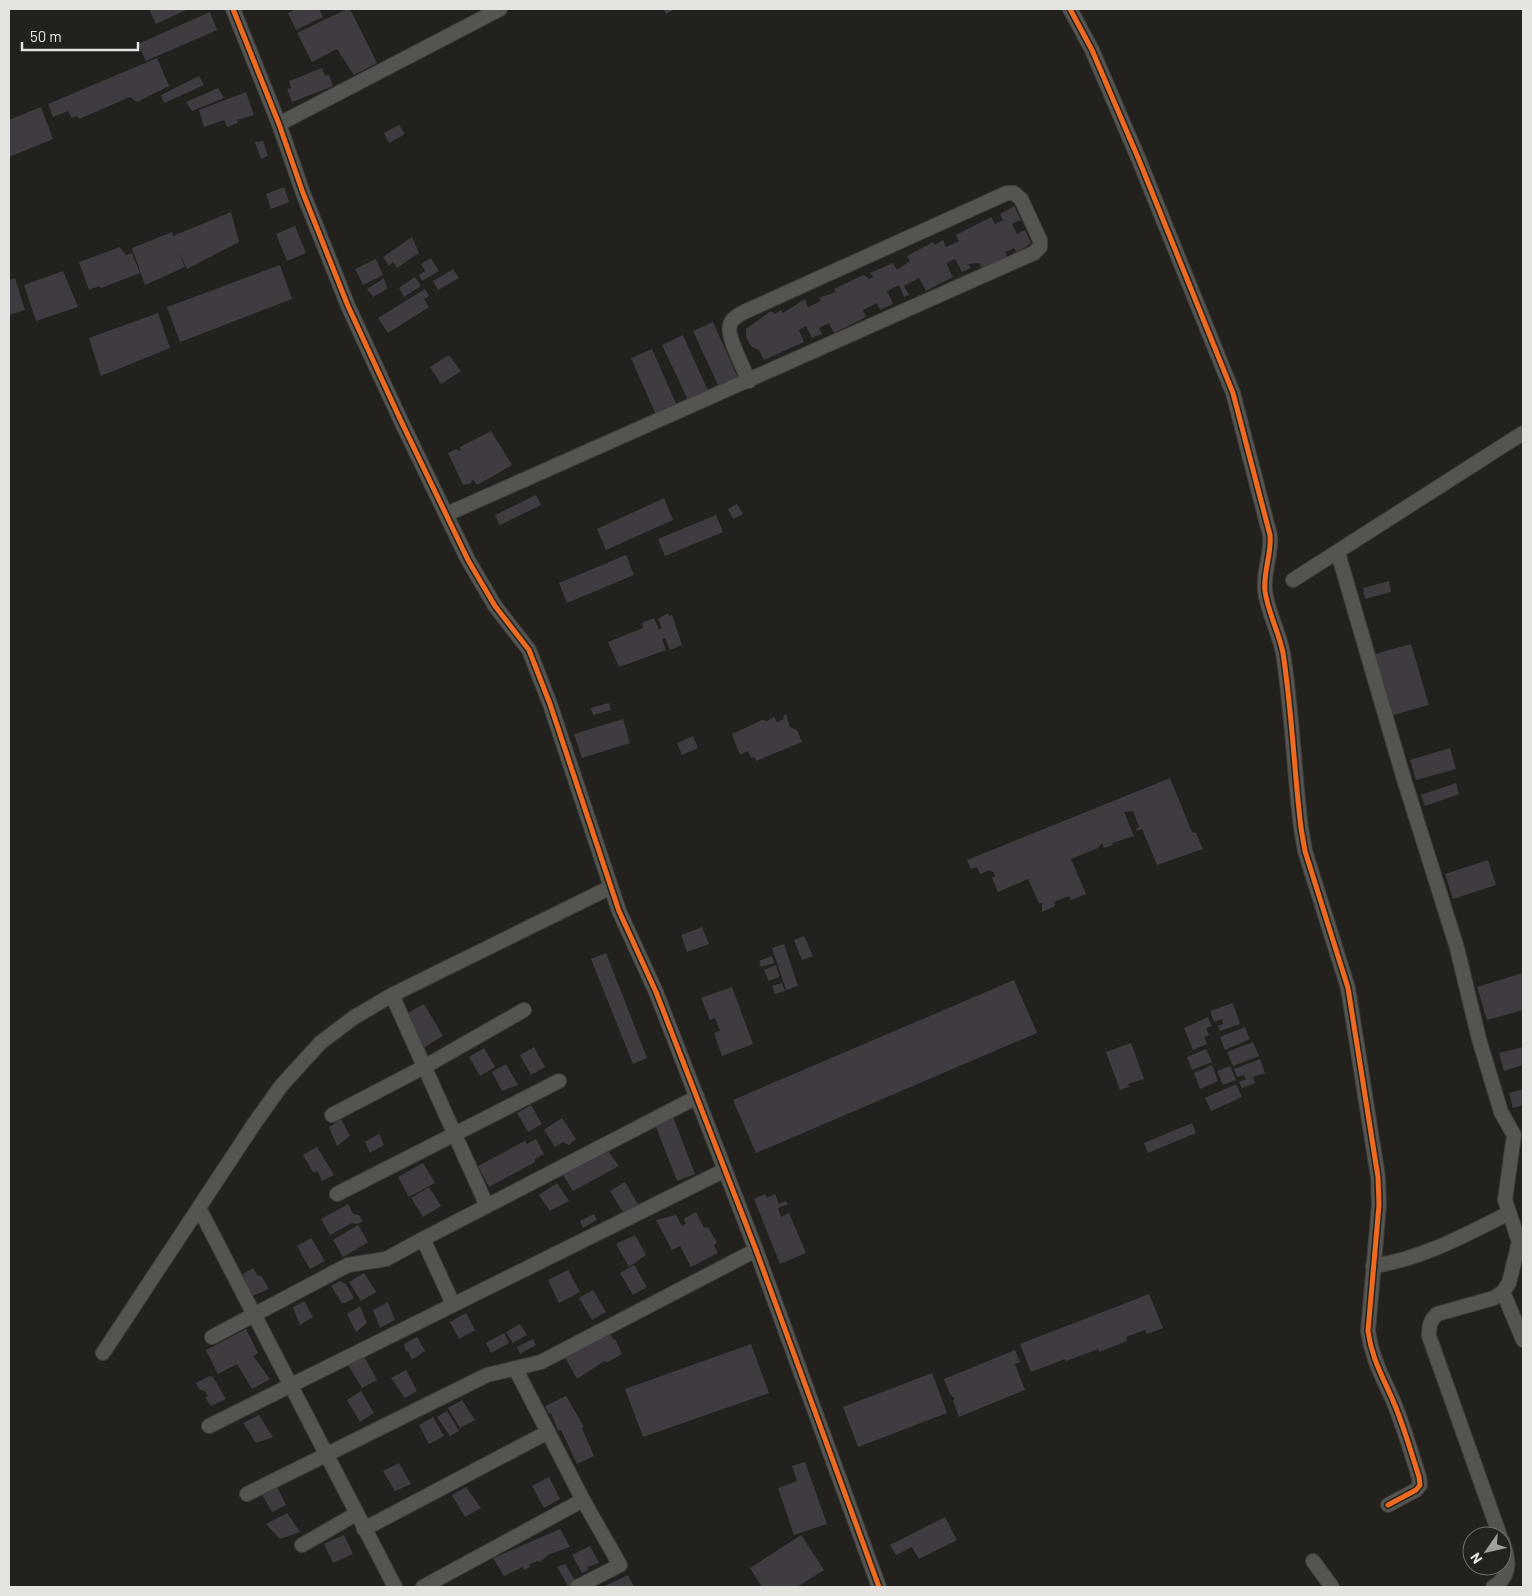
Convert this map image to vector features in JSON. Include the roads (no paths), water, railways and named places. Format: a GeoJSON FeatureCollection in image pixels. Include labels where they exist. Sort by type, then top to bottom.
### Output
{"type":"FeatureCollection","features":[{"type":"Feature","properties":{"kind":"street"},"geometry":{"type":"LineString","coordinates":[[233,9],[279,124],[303,194],[348,306],[401,421],[468,560],[495,606],[529,650],[550,704],[619,911],[656,992],[756,1250],[879,1587]]}},
{"type":"Feature","properties":{"kind":"street"},"geometry":{"type":"LineString","coordinates":[[279,124],[500,9]]}},
{"type":"Feature","properties":{"kind":"street"},"geometry":{"type":"LineString","coordinates":[[1070,9],[1092,50],[1233,393],[1266,516],[1271,549],[1264,575],[1265,590],[1268,609],[1282,652],[1301,828],[1305,851],[1348,988],[1375,1155],[1379,1205],[1372,1266],[1368,1331],[1371,1350],[1394,1404],[1420,1485],[1416,1490],[1388,1505]]}},
{"type":"Feature","properties":{"kind":"street"},"geometry":{"type":"LineString","coordinates":[[447,514],[749,380],[1034,253],[1040,247],[1040,240],[1021,199],[1014,193],[1006,193],[744,312],[733,319],[729,325],[730,334],[749,380]]}},
{"type":"Feature","properties":{"kind":"street"},"geometry":{"type":"LineString","coordinates":[[1293,580],[1523,433]]}},
{"type":"Feature","properties":{"kind":"street"},"geometry":{"type":"LineString","coordinates":[[1338,553],[1403,776],[1457,948],[1501,1112],[1519,1136],[1505,1200],[1516,1229],[1518,1242],[1509,1283],[1503,1292],[1494,1298],[1437,1314],[1431,1320],[1429,1326],[1429,1336],[1496,1526]]}},
{"type":"Feature","properties":{"kind":"street"},"geometry":{"type":"LineString","coordinates":[[103,1353],[280,1086],[320,1043],[353,1018],[392,995],[611,887]]}},
{"type":"Feature","properties":{"kind":"street"},"geometry":{"type":"LineString","coordinates":[[392,995],[487,1206]]}},
{"type":"Feature","properties":{"kind":"street"},"geometry":{"type":"LineString","coordinates":[[332,1115],[424,1067],[524,1010]]}},
{"type":"Feature","properties":{"kind":"street"},"geometry":{"type":"LineString","coordinates":[[337,1194],[559,1081]]}},
{"type":"Feature","properties":{"kind":"street"},"geometry":{"type":"LineString","coordinates":[[212,1337],[348,1266],[386,1259],[697,1097]]}},
{"type":"Feature","properties":{"kind":"street"},"geometry":{"type":"LineString","coordinates":[[209,1426],[725,1170]]}},
{"type":"Feature","properties":{"kind":"street"},"geometry":{"type":"LineString","coordinates":[[199,1208],[325,1455],[395,1587]]}},
{"type":"Feature","properties":{"kind":"street"},"geometry":{"type":"LineString","coordinates":[[1372,1266],[1400,1262],[1446,1244],[1509,1213]]}},
{"type":"Feature","properties":{"kind":"street"},"geometry":{"type":"LineString","coordinates":[[423,1239],[453,1304]]}},
{"type":"Feature","properties":{"kind":"street"},"geometry":{"type":"LineString","coordinates":[[247,1494],[487,1375],[541,1362],[756,1250]]}},
{"type":"Feature","properties":{"kind":"street"},"geometry":{"type":"LineString","coordinates":[[1503,1292],[1523,1340]]}},
{"type":"Feature","properties":{"kind":"street"},"geometry":{"type":"LineString","coordinates":[[515,1368],[583,1500],[620,1565],[577,1587]]}},
{"type":"Feature","properties":{"kind":"street"},"geometry":{"type":"LineString","coordinates":[[364,1530],[548,1432]]}},
{"type":"Feature","properties":{"kind":"street"},"geometry":{"type":"LineString","coordinates":[[423,1587],[583,1500]]}},
{"type":"Feature","properties":{"kind":"street"},"geometry":{"type":"LineString","coordinates":[[302,1545],[356,1514]]}},
{"type":"Feature","properties":{"kind":"street"},"geometry":{"type":"LineString","coordinates":[[1313,1561],[1332,1587]]}},
{"type":"Feature","properties":{"kind":"street"},"geometry":{"type":"LineString","coordinates":[[1493,1587],[1505,1576]]}}]}
